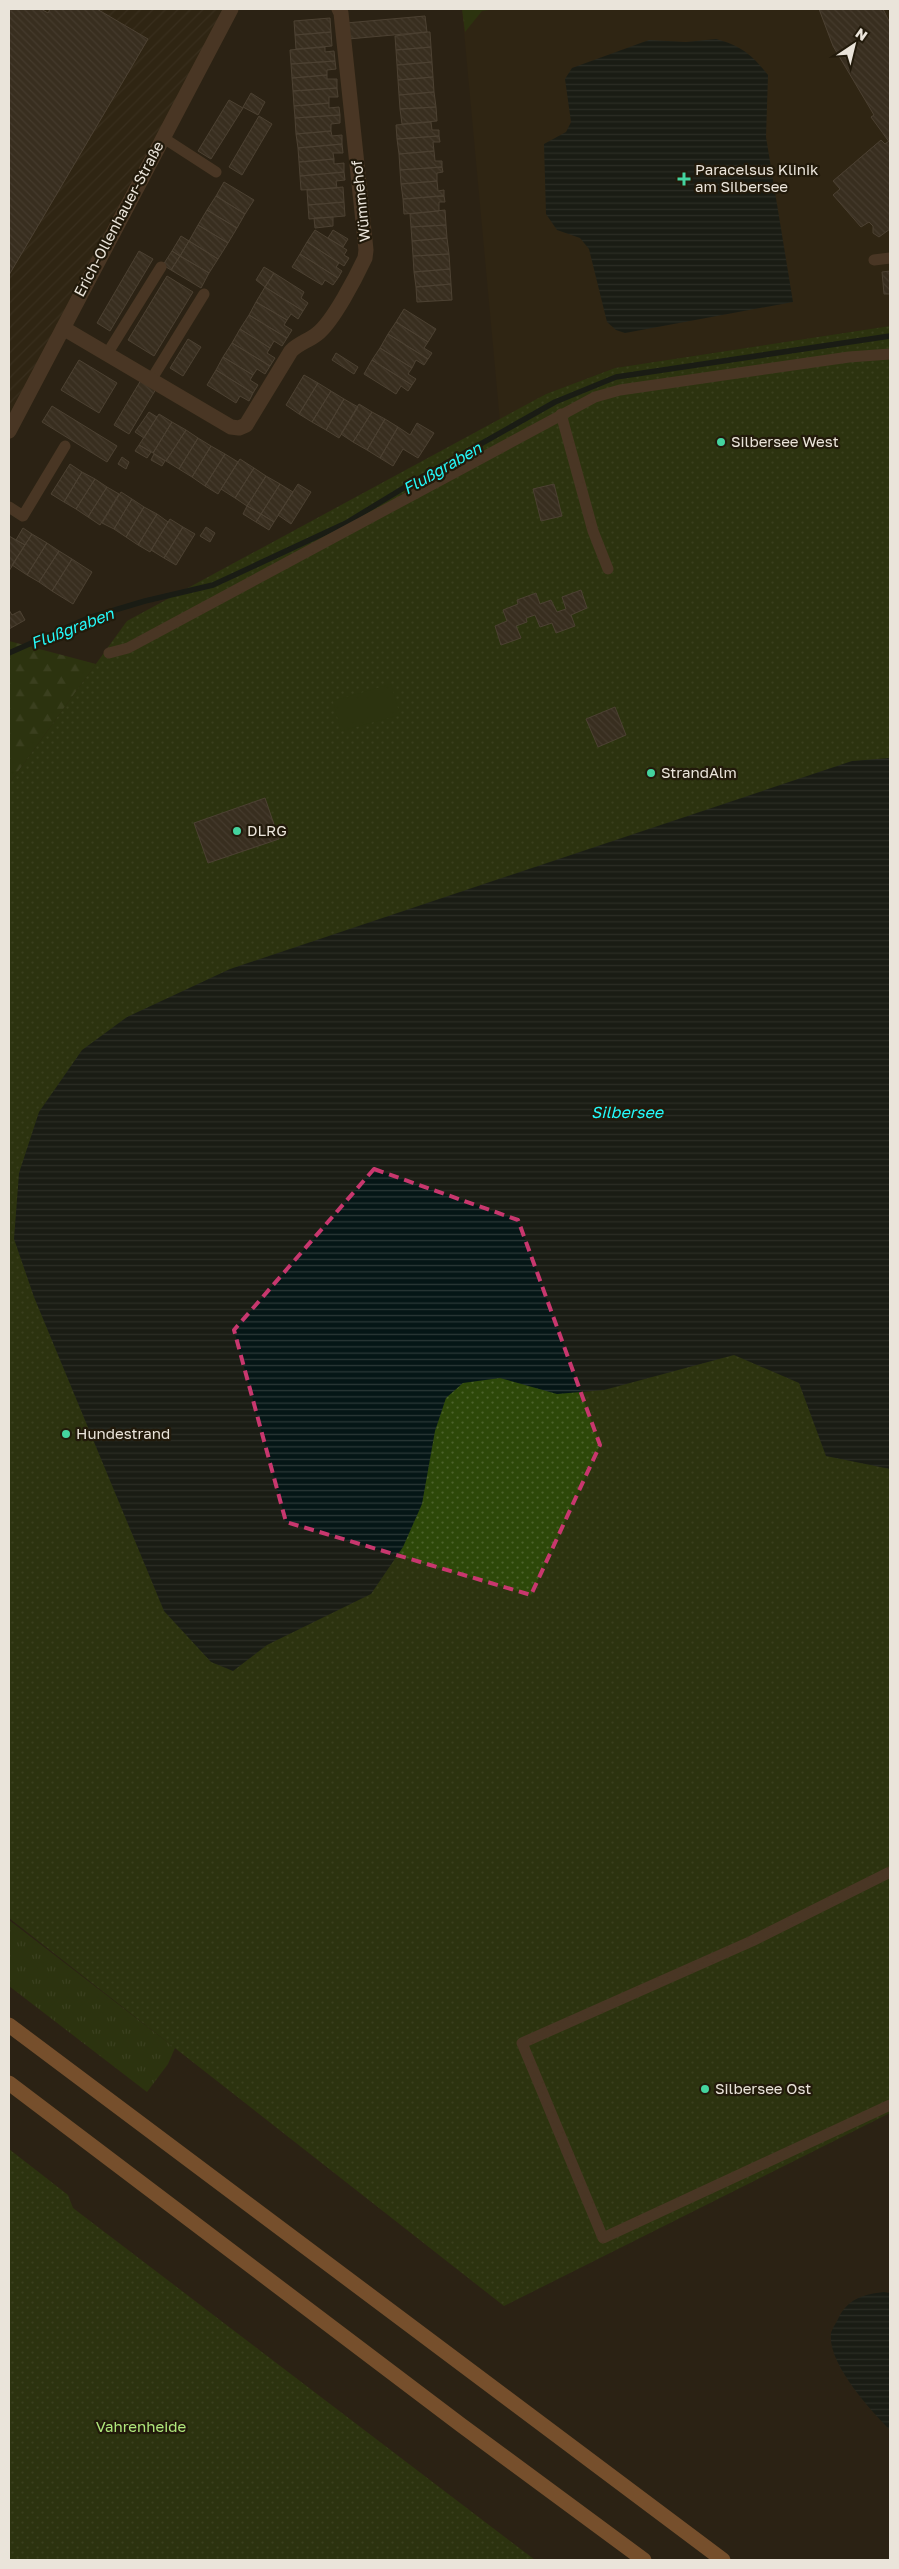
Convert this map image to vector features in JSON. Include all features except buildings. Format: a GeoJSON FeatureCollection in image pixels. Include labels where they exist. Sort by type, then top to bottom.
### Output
{"type":"FeatureCollection","features":[{"type":"Feature","properties":{"kind":"highway"},"geometry":{"type":"LineString","coordinates":[[9,2025],[723,2560]]}},
{"type":"Feature","properties":{"kind":"highway"},"geometry":{"type":"LineString","coordinates":[[9,2083],[453,2419],[644,2560]]}},
{"type":"Feature","properties":{"kind":"street","name":"Erich-Ollenhauer-Straße"},"geometry":{"type":"LineString","coordinates":[[9,430],[231,9]]}},
{"type":"Feature","properties":{"kind":"street","name":"Wümmehof"},"geometry":{"type":"LineString","coordinates":[[63,328],[231,427],[239,428],[246,425],[291,351],[299,343],[321,330],[360,268],[366,250],[341,13],[339,9]]}},
{"type":"Feature","properties":{"kind":"lane"},"geometry":{"type":"LineString","coordinates":[[162,137],[216,172]]}},
{"type":"Feature","properties":{"kind":"lane"},"geometry":{"type":"LineString","coordinates":[[874,260],[890,258]]}},
{"type":"Feature","properties":{"kind":"lane"},"geometry":{"type":"LineString","coordinates":[[107,354],[160,267]]}},
{"type":"Feature","properties":{"kind":"lane"},"geometry":{"type":"LineString","coordinates":[[151,380],[204,294]]}},
{"type":"Feature","properties":{"kind":"lane"},"geometry":{"type":"LineString","coordinates":[[109,653],[137,644],[595,397],[620,390],[849,357],[890,354]]}},
{"type":"Feature","properties":{"kind":"lane"},"geometry":{"type":"LineString","coordinates":[[561,414],[593,531],[608,569]]}},
{"type":"Feature","properties":{"kind":"lane"},"geometry":{"type":"LineString","coordinates":[[9,507],[23,516],[66,446]]}},
{"type":"Feature","properties":{"kind":"lane"},"geometry":{"type":"LineString","coordinates":[[890,1872],[752,1940],[522,2042],[603,2238],[890,2106]]}},
{"type":"Feature","properties":{"kind":"highlighted area"},"geometry":{"type":"Polygon","coordinates":[[[374,1169],[518,1220],[600,1445],[531,1595],[286,1522],[234,1330],[374,1169]]]}},
{"type":"Feature","properties":{"kind":"shaded area"},"geometry":{"type":"Polygon","coordinates":[[[9,9],[231,9],[9,431],[9,9]]]}},
{"type":"Feature","properties":{"kind":"shaded area","name":"Paracelsus Klinik am Silbersee"},"geometry":{"type":"Polygon","coordinates":[[[462,9],[890,9],[890,326],[615,368],[546,394],[500,421],[462,9]]]}},
{"type":"Feature","properties":{"kind":"green space"},"geometry":{"type":"Polygon","coordinates":[[[462,9],[495,9],[482,11],[465,32],[462,9]]]}},
{"type":"Feature","properties":{"kind":"green space"},"geometry":{"type":"Polygon","coordinates":[[[890,326],[890,2113],[504,2306],[9,1918],[9,784],[127,621],[546,394],[615,368],[890,326]]]}},
{"type":"Feature","properties":{"kind":"green space"},"geometry":{"type":"Polygon","coordinates":[[[9,641],[96,664],[9,784],[9,641]]]}},
{"type":"Feature","properties":{"kind":"green space"},"geometry":{"type":"Polygon","coordinates":[[[391,684],[400,715],[341,731],[333,701],[391,684]]]}},
{"type":"Feature","properties":{"kind":"green space"},"geometry":{"type":"Polygon","coordinates":[[[9,1920],[175,2048],[168,2064],[147,2092],[9,1986],[9,1920]]]}},
{"type":"Feature","properties":{"kind":"green space","name":"Vahrenheide"},"geometry":{"type":"Polygon","coordinates":[[[9,2149],[68,2195],[73,2208],[535,2560],[9,2560],[9,2149]]]}},
{"type":"Feature","properties":{"kind":"water"},"geometry":{"type":"Polygon","coordinates":[[[716,39],[746,52],[768,75],[766,137],[793,302],[625,333],[616,330],[607,322],[589,249],[580,238],[557,230],[546,214],[544,144],[566,132],[571,122],[565,79],[572,68],[649,40],[686,42],[716,39]]]}},
{"type":"Feature","properties":{"kind":"water","name":"Silbersee"},"geometry":{"type":"Polygon","coordinates":[[[890,758],[890,1469],[826,1456],[799,1383],[734,1355],[604,1390],[557,1394],[500,1378],[463,1383],[446,1398],[435,1431],[422,1504],[403,1547],[371,1594],[267,1645],[233,1671],[211,1662],[164,1611],[34,1297],[14,1239],[19,1173],[39,1112],[82,1050],[127,1017],[230,969],[852,761],[890,758]]]}},
{"type":"Feature","properties":{"kind":"water"},"geometry":{"type":"Polygon","coordinates":[[[884,2292],[890,2293],[890,2430],[862,2399],[843,2372],[832,2345],[831,2333],[842,2312],[851,2302],[863,2296],[884,2292]]]}},
{"type":"Feature","properties":{"kind":"waterway","name":"Flußgraben"},"geometry":{"type":"LineString","coordinates":[[9,653],[88,618],[145,601],[213,585],[346,523],[415,481],[555,402],[616,377],[890,336]]}},
{"type":"Feature","properties":{"kind":"place","name":"Paracelsus Klinik am Silbersee"},"geometry":{"type":"Point","coordinates":[684,179]}},
{"type":"Feature","properties":{"kind":"place","name":"Silbersee West"},"geometry":{"type":"Point","coordinates":[721,442]}},
{"type":"Feature","properties":{"kind":"place","name":"StrandAlm"},"geometry":{"type":"Point","coordinates":[651,773]}},
{"type":"Feature","properties":{"kind":"place","name":"DLRG"},"geometry":{"type":"Point","coordinates":[237,831]}},
{"type":"Feature","properties":{"kind":"place","name":"Hundestrand"},"geometry":{"type":"Point","coordinates":[66,1434]}},
{"type":"Feature","properties":{"kind":"place","name":"Silbersee Ost"},"geometry":{"type":"Point","coordinates":[705,2089]}}]}
